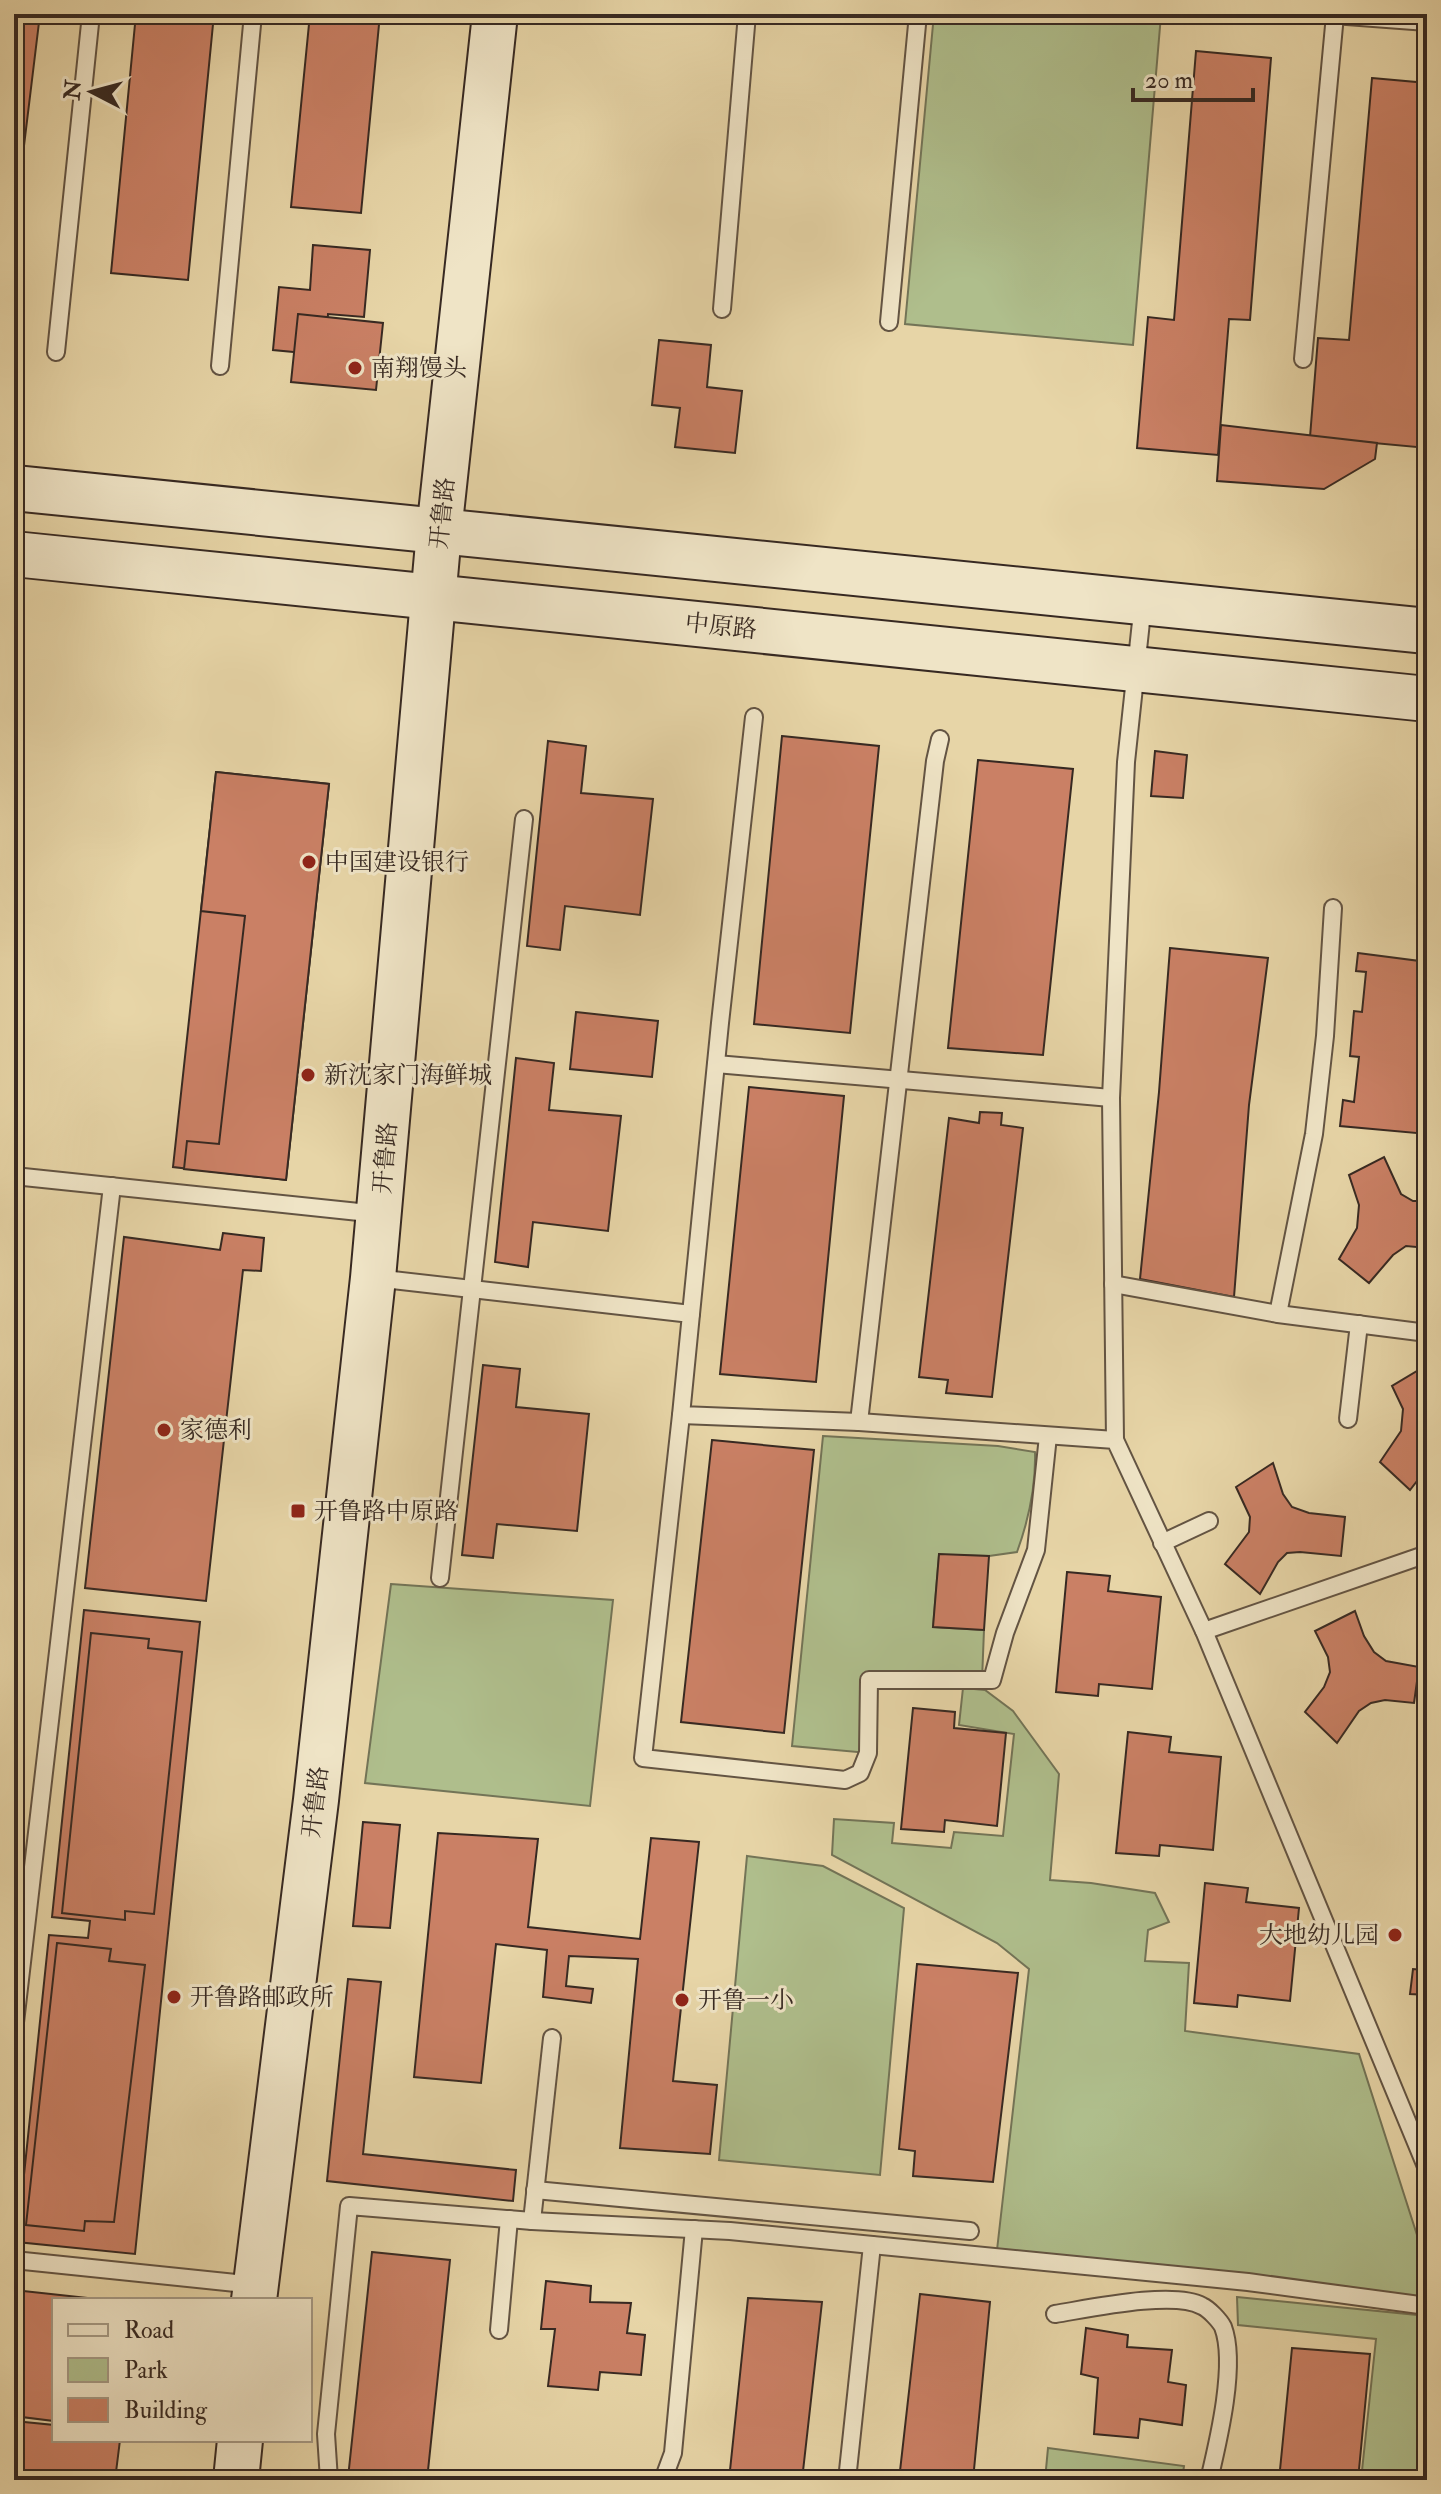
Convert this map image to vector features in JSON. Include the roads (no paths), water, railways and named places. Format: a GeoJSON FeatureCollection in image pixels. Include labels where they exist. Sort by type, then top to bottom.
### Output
{"type":"FeatureCollection","features":[{"type":"Feature","properties":{"kind":"main road","name":"开鲁路"},"geometry":{"type":"LineString","coordinates":[[254,2292],[316,1800],[380,1214],[439,532],[495,14]]}},
{"type":"Feature","properties":{"kind":"main road"},"geometry":{"type":"LineString","coordinates":[[14,488],[1427,631]]}},
{"type":"Feature","properties":{"kind":"main road","name":"中原路"},"geometry":{"type":"LineString","coordinates":[[14,554],[1427,699]]}},
{"type":"Feature","properties":{"kind":"main road"},"geometry":{"type":"LineString","coordinates":[[236,2480],[240,2442]]}},
{"type":"Feature","properties":{"kind":"lane"},"geometry":{"type":"LineString","coordinates":[[56,352],[91,14]]}},
{"type":"Feature","properties":{"kind":"lane"},"geometry":{"type":"LineString","coordinates":[[220,366],[253,14]]}},
{"type":"Feature","properties":{"kind":"lane"},"geometry":{"type":"LineString","coordinates":[[722,309],[747,14]]}},
{"type":"Feature","properties":{"kind":"lane"},"geometry":{"type":"LineString","coordinates":[[889,322],[918,14]]}},
{"type":"Feature","properties":{"kind":"lane"},"geometry":{"type":"LineString","coordinates":[[1303,359],[1327,15],[1427,22]]}},
{"type":"Feature","properties":{"kind":"lane"},"geometry":{"type":"LineString","coordinates":[[1143,603],[1126,762],[1111,1098],[1115,1440],[1204,1631],[1427,2169]]}},
{"type":"Feature","properties":{"kind":"lane"},"geometry":{"type":"LineString","coordinates":[[754,717],[643,1758],[845,1780],[860,1773],[868,1753],[869,1680],[992,1680],[1005,1633],[1036,1550],[1048,1436]]}},
{"type":"Feature","properties":{"kind":"lane"},"geometry":{"type":"LineString","coordinates":[[859,1422],[940,739]]}},
{"type":"Feature","properties":{"kind":"lane"},"geometry":{"type":"LineString","coordinates":[[440,1578],[524,819]]}},
{"type":"Feature","properties":{"kind":"lane"},"geometry":{"type":"LineString","coordinates":[[1278,1314],[1314,1134],[1325,1036],[1333,908]]}},
{"type":"Feature","properties":{"kind":"lane"},"geometry":{"type":"LineString","coordinates":[[716,1064],[1111,1098]]}},
{"type":"Feature","properties":{"kind":"lane"},"geometry":{"type":"LineString","coordinates":[[14,1176],[380,1214]]}},
{"type":"Feature","properties":{"kind":"lane"},"geometry":{"type":"LineString","coordinates":[[14,2031],[112,1186]]}},
{"type":"Feature","properties":{"kind":"lane"},"geometry":{"type":"LineString","coordinates":[[373,1278],[691,1314]]}},
{"type":"Feature","properties":{"kind":"lane"},"geometry":{"type":"LineString","coordinates":[[1113,1284],[1278,1314],[1427,1333]]}},
{"type":"Feature","properties":{"kind":"lane"},"geometry":{"type":"LineString","coordinates":[[1348,1419],[1359,1324]]}},
{"type":"Feature","properties":{"kind":"lane"},"geometry":{"type":"LineString","coordinates":[[681,1415],[859,1422],[1115,1440]]}},
{"type":"Feature","properties":{"kind":"lane"},"geometry":{"type":"LineString","coordinates":[[1162,1543],[1209,1521]]}},
{"type":"Feature","properties":{"kind":"lane"},"geometry":{"type":"LineString","coordinates":[[1204,1631],[1427,1554]]}},
{"type":"Feature","properties":{"kind":"lane"},"geometry":{"type":"LineString","coordinates":[[532,2221],[552,2038]]}},
{"type":"Feature","properties":{"kind":"lane"},"geometry":{"type":"LineString","coordinates":[[535,2190],[970,2231]]}},
{"type":"Feature","properties":{"kind":"lane"},"geometry":{"type":"LineString","coordinates":[[329,2480],[326,2434],[349,2206],[532,2221],[694,2229],[872,2245],[1248,2282],[1427,2306]]}},
{"type":"Feature","properties":{"kind":"lane"},"geometry":{"type":"LineString","coordinates":[[499,2330],[509,2219]]}},
{"type":"Feature","properties":{"kind":"lane"},"geometry":{"type":"LineString","coordinates":[[663,2480],[673,2453],[694,2229]]}},
{"type":"Feature","properties":{"kind":"lane"},"geometry":{"type":"LineString","coordinates":[[847,2480],[872,2245]]}},
{"type":"Feature","properties":{"kind":"lane"},"geometry":{"type":"LineString","coordinates":[[14,2260],[254,2292]]}},
{"type":"Feature","properties":{"kind":"lane"},"geometry":{"type":"LineString","coordinates":[[1055,2314],[1156,2300],[1201,2305],[1222,2324],[1228,2351],[1220,2433],[1209,2480]]}},
{"type":"Feature","properties":{"kind":"place","name":"南翔馒头"},"geometry":{"type":"Point","coordinates":[355,368]}},
{"type":"Feature","properties":{"kind":"place","name":"中国建设银行"},"geometry":{"type":"Point","coordinates":[309,862]}},
{"type":"Feature","properties":{"kind":"place","name":"新沈家门海鲜城"},"geometry":{"type":"Point","coordinates":[308,1075]}},
{"type":"Feature","properties":{"kind":"place","name":"家德利"},"geometry":{"type":"Point","coordinates":[164,1430]}},
{"type":"Feature","properties":{"kind":"place","name":"开鲁路中原路"},"geometry":{"type":"Point","coordinates":[298,1511]}},
{"type":"Feature","properties":{"kind":"place","name":"大地幼儿园"},"geometry":{"type":"Point","coordinates":[1395,1935]}},
{"type":"Feature","properties":{"kind":"place","name":"开鲁路邮政所"},"geometry":{"type":"Point","coordinates":[174,1997]}},
{"type":"Feature","properties":{"kind":"place","name":"开鲁一小"},"geometry":{"type":"Point","coordinates":[682,2000]}}]}
